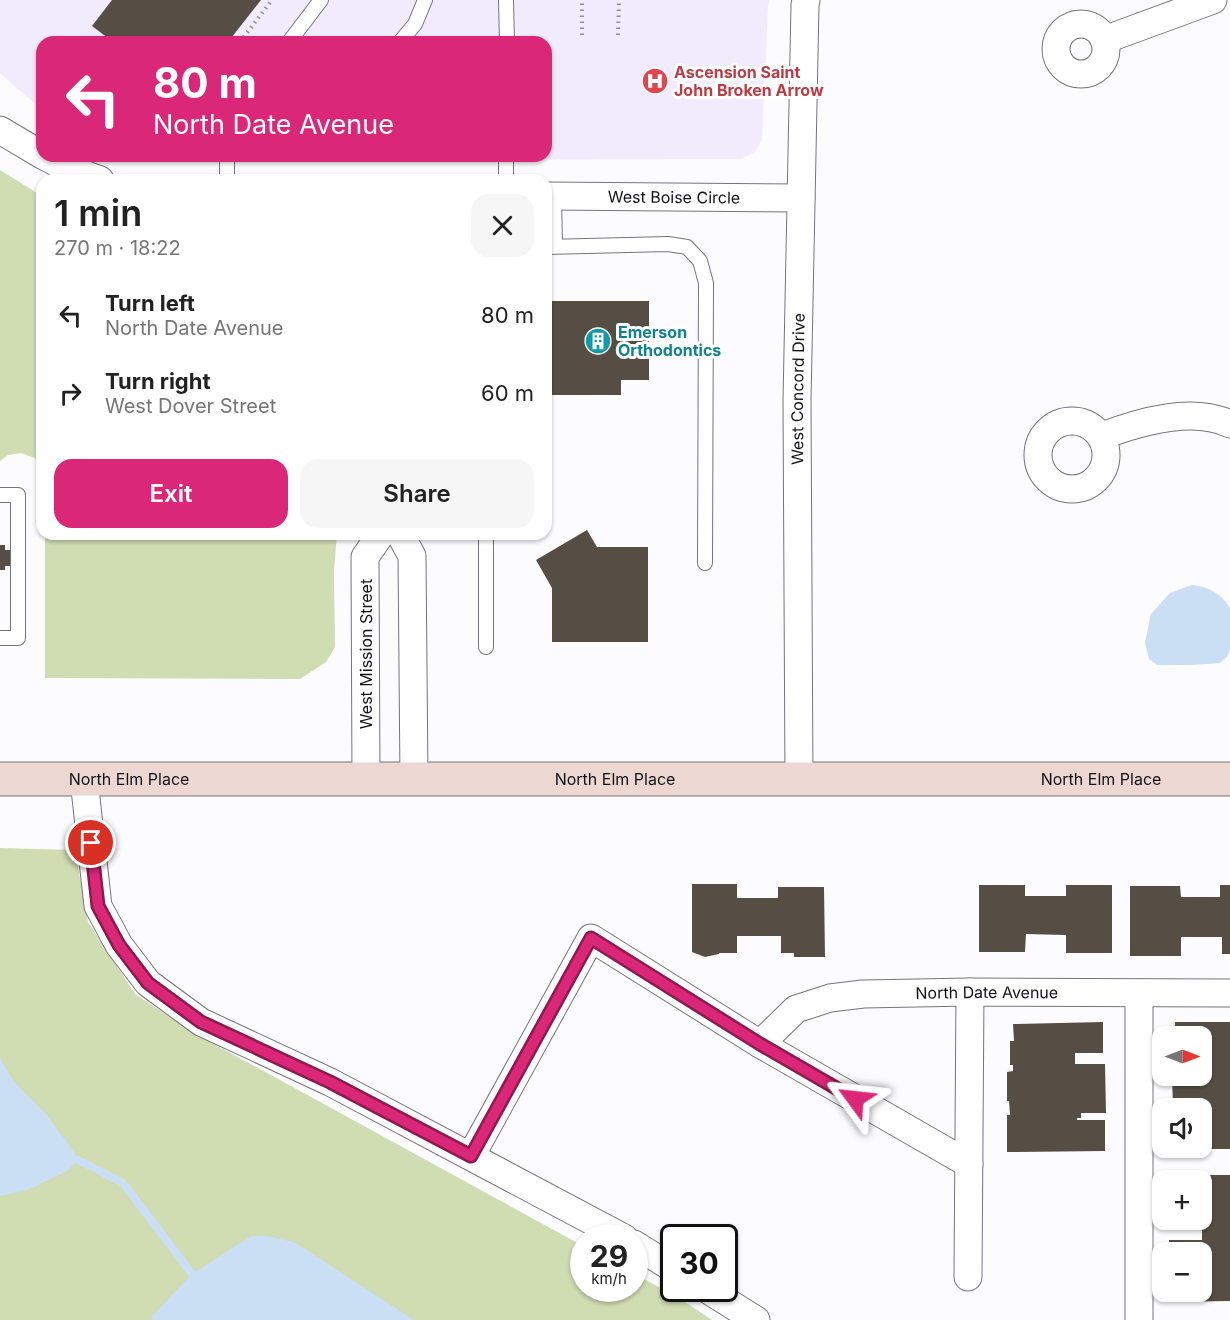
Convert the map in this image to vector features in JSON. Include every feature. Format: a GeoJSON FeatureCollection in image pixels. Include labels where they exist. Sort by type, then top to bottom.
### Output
{"type":"FeatureCollection","features":[{"type":"Feature","properties":{"kind":"main road","name":"North Elm Place"},"geometry":{"type":"LineString","coordinates":[[0,779],[1230,779]]}},
{"type":"Feature","properties":{"kind":"street","name":"West Concord Drive"},"geometry":{"type":"LineString","coordinates":[[799,779],[797,400],[806,0]]}},
{"type":"Feature","properties":{"kind":"street"},"geometry":{"type":"LineString","coordinates":[[1104,40],[1213,0]]}},
{"type":"Feature","properties":{"kind":"street"},"geometry":{"type":"LineString","coordinates":[[0,130],[36,152]]}},
{"type":"Feature","properties":{"kind":"street"},"geometry":{"type":"LineString","coordinates":[[56,162],[84,174]]}},
{"type":"Feature","properties":{"kind":"street","name":"West Boise Circle"},"geometry":{"type":"LineString","coordinates":[[552,196],[801,198]]}},
{"type":"Feature","properties":{"kind":"street"},"geometry":{"type":"LineString","coordinates":[[1102,436],[1165,418],[1192,416],[1230,424]]}},
{"type":"Feature","properties":{"kind":"street","name":"West Mission Street"},"geometry":{"type":"LineString","coordinates":[[366,779],[365,557],[377,540]]}},
{"type":"Feature","properties":{"kind":"street"},"geometry":{"type":"LineString","coordinates":[[403,540],[412,556],[414,779]]}},
{"type":"Feature","properties":{"kind":"street"},"geometry":{"type":"LineString","coordinates":[[84,780],[98,906],[119,945],[148,983],[201,1022],[330,1082],[598,1224]]}},
{"type":"Feature","properties":{"kind":"street"},"geometry":{"type":"LineString","coordinates":[[471,1156],[591,938],[760,1044],[969,1164]]}},
{"type":"Feature","properties":{"kind":"street"},"geometry":{"type":"LineString","coordinates":[[968,1277],[970,992]]}},
{"type":"Feature","properties":{"kind":"street"},"geometry":{"type":"LineString","coordinates":[[1139,993],[1139,1320]]}},
{"type":"Feature","properties":{"kind":"street","name":"North Date Avenue"},"geometry":{"type":"LineString","coordinates":[[760,1044],[796,1009],[830,998],[862,994],[1230,993]]}},
{"type":"Feature","properties":{"kind":"street"},"geometry":{"type":"LineString","coordinates":[[727,1302],[756,1320]]}},
{"type":"Feature","properties":{"kind":"lane"},"geometry":{"type":"LineString","coordinates":[[294,36],[321,0]]}},
{"type":"Feature","properties":{"kind":"lane"},"geometry":{"type":"LineString","coordinates":[[405,36],[415,24],[425,0]]}},
{"type":"Feature","properties":{"kind":"lane"},"geometry":{"type":"LineString","coordinates":[[507,0],[507,36]]}},
{"type":"Feature","properties":{"kind":"lane"},"geometry":{"type":"LineString","coordinates":[[552,246],[668,244],[687,247],[700,261],[706,283],[705,562]]}},
{"type":"Feature","properties":{"kind":"lane"},"geometry":{"type":"LineString","coordinates":[[0,495],[18,495],[18,638],[0,638]]}},
{"type":"Feature","properties":{"kind":"lane"},"geometry":{"type":"LineString","coordinates":[[486,540],[486,647]]}},
{"type":"Feature","properties":{"kind":"path"},"geometry":{"type":"LineString","coordinates":[[245,36],[272,0]]}},
{"type":"Feature","properties":{"kind":"path"},"geometry":{"type":"LineString","coordinates":[[582,0],[582,35]]}},
{"type":"Feature","properties":{"kind":"path"},"geometry":{"type":"LineString","coordinates":[[618,35],[619,0]]}},
{"type":"Feature","properties":{"kind":"shaded area","name":"Ascension Saint John Broken Arrow"},"geometry":{"type":"Polygon","coordinates":[[[0,0],[769,0],[762,140],[755,152],[742,159],[552,160],[552,36],[36,36],[36,104],[0,73],[0,0]]]}},
{"type":"Feature","properties":{"kind":"green space"},"geometry":{"type":"Polygon","coordinates":[[[0,170],[36,192],[36,459],[21,453],[8,455],[0,461],[0,170]]]}},
{"type":"Feature","properties":{"kind":"green space"},"geometry":{"type":"Polygon","coordinates":[[[45,540],[336,540],[334,570],[335,647],[326,662],[300,679],[45,678],[45,540]]]}},
{"type":"Feature","properties":{"kind":"green space"},"geometry":{"type":"Polygon","coordinates":[[[0,848],[75,850],[88,922],[135,994],[194,1033],[570,1239],[570,1302],[648,1302],[648,1281],[660,1288],[660,1302],[685,1302],[712,1320],[0,1320],[0,848]]]}},
{"type":"Feature","properties":{"kind":"water"},"geometry":{"type":"Polygon","coordinates":[[[1192,585],[1214,592],[1223,598],[1230,608],[1230,649],[1227,657],[1220,663],[1157,665],[1149,659],[1145,642],[1151,614],[1170,593],[1192,585]]]}},
{"type":"Feature","properties":{"kind":"water"},"geometry":{"type":"Polygon","coordinates":[[[0,1058],[14,1082],[46,1114],[78,1160],[67,1171],[28,1190],[0,1196],[0,1058]]]}},
{"type":"Feature","properties":{"kind":"water"},"geometry":{"type":"Polygon","coordinates":[[[251,1236],[267,1236],[294,1242],[414,1320],[153,1320],[151,1317],[192,1274],[251,1236]]]}},
{"type":"Feature","properties":{"kind":"building"},"geometry":{"type":"Polygon","coordinates":[[[112,0],[261,0],[233,36],[105,36],[92,26],[112,0]]]}},
{"type":"Feature","properties":{"kind":"building","name":"Emerson Orthodontics"},"geometry":{"type":"Polygon","coordinates":[[[552,301],[649,301],[649,380],[621,380],[621,395],[552,395],[552,301]]]}},
{"type":"Feature","properties":{"kind":"building"},"geometry":{"type":"Polygon","coordinates":[[[587,530],[597,547],[648,547],[648,642],[552,642],[552,588],[536,560],[587,530]]]}},
{"type":"Feature","properties":{"kind":"building"},"geometry":{"type":"Polygon","coordinates":[[[0,545],[5,545],[5,550],[10,550],[10,566],[5,566],[5,570],[0,570],[0,545]]]}},
{"type":"Feature","properties":{"kind":"building"},"geometry":{"type":"Polygon","coordinates":[[[692,884],[737,884],[737,898],[778,898],[778,887],[824,887],[825,957],[794,957],[794,953],[781,953],[781,936],[737,936],[737,953],[719,953],[705,957],[692,952],[692,884]]]}},
{"type":"Feature","properties":{"kind":"building"},"geometry":{"type":"Polygon","coordinates":[[[979,885],[1025,885],[1025,896],[1066,896],[1066,885],[1112,885],[1112,953],[1066,953],[1066,935],[1026,934],[1025,952],[979,952],[979,885]]]}},
{"type":"Feature","properties":{"kind":"building"},"geometry":{"type":"Polygon","coordinates":[[[1220,885],[1230,885],[1230,954],[1222,954],[1222,937],[1181,937],[1181,956],[1130,956],[1130,886],[1180,886],[1181,897],[1220,897],[1220,885]]]}},
{"type":"Feature","properties":{"kind":"building"},"geometry":{"type":"Polygon","coordinates":[[[1103,1022],[1103,1053],[1075,1053],[1075,1064],[1105,1064],[1106,1113],[1081,1113],[1081,1118],[1077,1120],[1105,1120],[1105,1151],[1007,1152],[1007,1115],[1010,1115],[1009,1101],[1007,1101],[1007,1072],[1013,1071],[1013,1065],[1010,1065],[1010,1041],[1014,1041],[1013,1024],[1103,1022]]]}},
{"type":"Feature","properties":{"kind":"building"},"geometry":{"type":"Polygon","coordinates":[[[1175,1022],[1230,1022],[1230,1149],[1212,1149],[1212,1098],[1173,1098],[1172,1086],[1212,1086],[1212,1026],[1175,1026],[1175,1022]]]}},
{"type":"Feature","properties":{"kind":"building"},"geometry":{"type":"Polygon","coordinates":[[[1212,1175],[1230,1175],[1230,1301],[1212,1301],[1212,1242],[1169,1242],[1169,1240],[1202,1240],[1202,1230],[1212,1230],[1212,1175]]]}},
{"type":"Feature","properties":{"kind":"waterway"},"geometry":{"type":"LineString","coordinates":[[78,1160],[123,1183],[192,1274]]}},
{"type":"Feature","properties":{"kind":"place","name":"Ascension Saint John Broken Arrow"},"geometry":{"type":"Point","coordinates":[655,81]}},
{"type":"Feature","properties":{"kind":"place","name":"Emerson Orthodontics"},"geometry":{"type":"Point","coordinates":[598,341]}},
{"type":"Feature","properties":{"kind":"route"},"geometry":{"type":"LineString","coordinates":[[91,843],[98,906],[119,945],[148,983],[201,1022],[330,1082],[471,1156],[591,938],[760,1044],[855,1099]]}}]}
